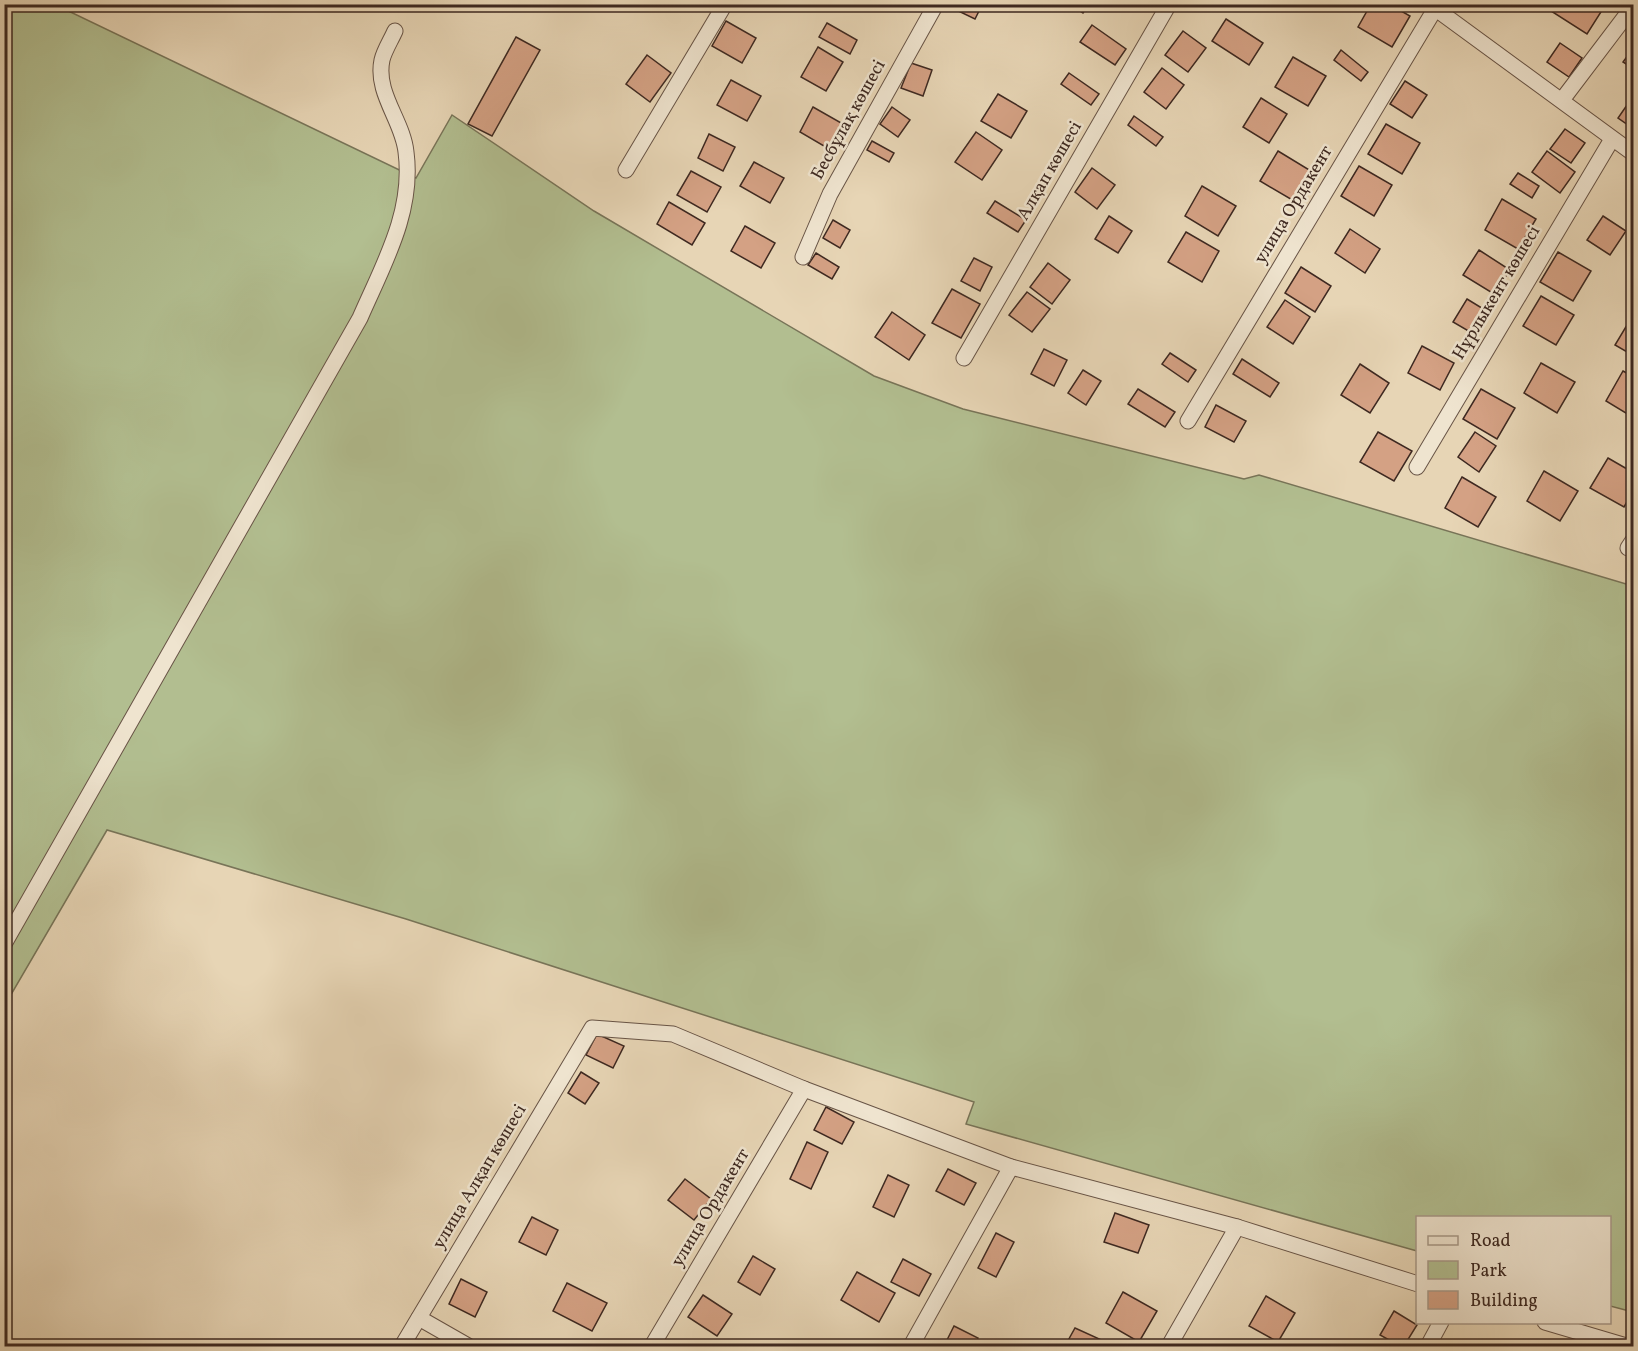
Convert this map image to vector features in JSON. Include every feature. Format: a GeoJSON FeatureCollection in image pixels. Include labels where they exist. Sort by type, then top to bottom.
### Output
{"type":"FeatureCollection","features":[{"type":"Feature","properties":{"kind":"street"},"geometry":{"type":"LineString","coordinates":[[626,170],[725,4]]}},
{"type":"Feature","properties":{"kind":"street","name":"Бесбұлақ көшесі"},"geometry":{"type":"LineString","coordinates":[[803,257],[830,194],[936,4]]}},
{"type":"Feature","properties":{"kind":"street","name":"Алқап көшесі"},"geometry":{"type":"LineString","coordinates":[[964,358],[1169,4]]}},
{"type":"Feature","properties":{"kind":"street"},"geometry":{"type":"LineString","coordinates":[[1562,100],[1634,5]]}},
{"type":"Feature","properties":{"kind":"street"},"geometry":{"type":"LineString","coordinates":[[1432,7],[1634,154]]}},
{"type":"Feature","properties":{"kind":"street","name":"улица Ордакент"},"geometry":{"type":"LineString","coordinates":[[1188,421],[1432,7]]}},
{"type":"Feature","properties":{"kind":"street"},"geometry":{"type":"LineString","coordinates":[[4,944],[360,318],[397,233],[406,196],[406,151],[382,87],[382,61],[395,31]]}},
{"type":"Feature","properties":{"kind":"street","name":"Нұрлыкент көшесі"},"geometry":{"type":"LineString","coordinates":[[1417,467],[1611,139]]}},
{"type":"Feature","properties":{"kind":"street","name":"улица Алқап көшесі"},"geometry":{"type":"LineString","coordinates":[[402,1347],[592,1028],[673,1034],[804,1089]]}},
{"type":"Feature","properties":{"kind":"street"},"geometry":{"type":"LineString","coordinates":[[804,1089],[1011,1167],[1237,1227],[1416,1283]]}},
{"type":"Feature","properties":{"kind":"street","name":"улица Ордакент"},"geometry":{"type":"LineString","coordinates":[[652,1347],[804,1089]]}},
{"type":"Feature","properties":{"kind":"street"},"geometry":{"type":"LineString","coordinates":[[911,1347],[1011,1167]]}},
{"type":"Feature","properties":{"kind":"street"},"geometry":{"type":"LineString","coordinates":[[1169,1347],[1237,1227]]}},
{"type":"Feature","properties":{"kind":"street"},"geometry":{"type":"LineString","coordinates":[[418,1318],[468,1347]]}},
{"type":"Feature","properties":{"kind":"street"},"geometry":{"type":"LineString","coordinates":[[1428,1347],[1440,1324]]}},
{"type":"Feature","properties":{"kind":"street"},"geometry":{"type":"LineString","coordinates":[[1548,1324],[1626,1347]]}},
{"type":"Feature","properties":{"kind":"green space"},"geometry":{"type":"Polygon","coordinates":[[[5,5],[56,5],[416,178],[452,115],[594,211],[874,376],[963,409],[1244,479],[1259,475],[1633,586],[1633,1312],[1611,1306],[1611,1216],[1416,1216],[1416,1251],[966,1124],[974,1102],[406,919],[107,830],[5,1005],[5,5]]]}},
{"type":"Feature","properties":{"kind":"building"},"geometry":{"type":"Polygon","coordinates":[[[954,4],[977,4],[981,7],[975,19],[952,8],[954,4]]]}},
{"type":"Feature","properties":{"kind":"building"},"geometry":{"type":"Polygon","coordinates":[[[1013,4],[1027,4],[1021,11],[1013,4]]]}},
{"type":"Feature","properties":{"kind":"building"},"geometry":{"type":"Polygon","coordinates":[[[1069,4],[1089,4],[1083,13],[1069,4]]]}},
{"type":"Feature","properties":{"kind":"building"},"geometry":{"type":"Polygon","coordinates":[[[1371,4],[1389,4],[1410,16],[1392,47],[1358,27],[1371,4]]]}},
{"type":"Feature","properties":{"kind":"building"},"geometry":{"type":"Polygon","coordinates":[[[1555,4],[1606,4],[1587,34],[1551,11],[1555,4]]]}},
{"type":"Feature","properties":{"kind":"building"},"geometry":{"type":"Polygon","coordinates":[[[1226,19],[1263,43],[1249,65],[1212,41],[1226,19]]]}},
{"type":"Feature","properties":{"kind":"building"},"geometry":{"type":"Polygon","coordinates":[[[726,21],[756,38],[742,63],[712,46],[726,21]]]}},
{"type":"Feature","properties":{"kind":"building"},"geometry":{"type":"Polygon","coordinates":[[[827,23],[857,40],[850,54],[819,37],[827,23]]]}},
{"type":"Feature","properties":{"kind":"building"},"geometry":{"type":"Polygon","coordinates":[[[1092,25],[1126,49],[1115,65],[1080,42],[1092,25]]]}},
{"type":"Feature","properties":{"kind":"building"},"geometry":{"type":"Polygon","coordinates":[[[1183,31],[1206,48],[1188,72],[1165,55],[1183,31]]]}},
{"type":"Feature","properties":{"kind":"building"},"geometry":{"type":"Polygon","coordinates":[[[516,37],[540,50],[492,136],[468,124],[516,37]]]}},
{"type":"Feature","properties":{"kind":"building"},"geometry":{"type":"Polygon","coordinates":[[[1560,43],[1582,58],[1569,77],[1547,62],[1560,43]]]}},
{"type":"Feature","properties":{"kind":"building"},"geometry":{"type":"Polygon","coordinates":[[[818,47],[843,62],[826,91],[801,77],[818,47]]]}},
{"type":"Feature","properties":{"kind":"building"},"geometry":{"type":"Polygon","coordinates":[[[1634,47],[1634,69],[1623,62],[1634,47]]]}},
{"type":"Feature","properties":{"kind":"building"},"geometry":{"type":"Polygon","coordinates":[[[1341,50],[1368,72],[1361,81],[1334,60],[1341,50]]]}},
{"type":"Feature","properties":{"kind":"building"},"geometry":{"type":"Polygon","coordinates":[[[647,55],[671,73],[650,102],[626,84],[647,55]]]}},
{"type":"Feature","properties":{"kind":"building"},"geometry":{"type":"Polygon","coordinates":[[[1293,57],[1326,76],[1308,106],[1275,87],[1293,57]]]}},
{"type":"Feature","properties":{"kind":"building"},"geometry":{"type":"Polygon","coordinates":[[[911,63],[932,70],[923,96],[901,88],[911,63]]]}},
{"type":"Feature","properties":{"kind":"building"},"geometry":{"type":"Polygon","coordinates":[[[1162,68],[1184,85],[1166,109],[1144,92],[1162,68]]]}},
{"type":"Feature","properties":{"kind":"building"},"geometry":{"type":"Polygon","coordinates":[[[1069,73],[1099,94],[1091,105],[1061,84],[1069,73]]]}},
{"type":"Feature","properties":{"kind":"building"},"geometry":{"type":"Polygon","coordinates":[[[731,80],[761,96],[747,121],[717,105],[731,80]]]}},
{"type":"Feature","properties":{"kind":"building"},"geometry":{"type":"Polygon","coordinates":[[[1405,81],[1427,95],[1412,118],[1390,104],[1405,81]]]}},
{"type":"Feature","properties":{"kind":"building"},"geometry":{"type":"Polygon","coordinates":[[[998,94],[1027,111],[1011,138],[981,121],[998,94]]]}},
{"type":"Feature","properties":{"kind":"building"},"geometry":{"type":"Polygon","coordinates":[[[1634,95],[1634,129],[1618,118],[1634,95]]]}},
{"type":"Feature","properties":{"kind":"building"},"geometry":{"type":"Polygon","coordinates":[[[1261,98],[1287,114],[1269,143],[1243,127],[1261,98]]]}},
{"type":"Feature","properties":{"kind":"building"},"geometry":{"type":"Polygon","coordinates":[[[813,107],[843,124],[829,149],[800,132],[813,107]]]}},
{"type":"Feature","properties":{"kind":"building"},"geometry":{"type":"Polygon","coordinates":[[[892,107],[910,120],[898,137],[880,124],[892,107]]]}},
{"type":"Feature","properties":{"kind":"building"},"geometry":{"type":"Polygon","coordinates":[[[1134,116],[1163,137],[1156,146],[1128,125],[1134,116]]]}},
{"type":"Feature","properties":{"kind":"building"},"geometry":{"type":"Polygon","coordinates":[[[1386,124],[1420,143],[1402,174],[1368,154],[1386,124]]]}},
{"type":"Feature","properties":{"kind":"building"},"geometry":{"type":"Polygon","coordinates":[[[1565,129],[1585,143],[1571,163],[1550,149],[1565,129]]]}},
{"type":"Feature","properties":{"kind":"building"},"geometry":{"type":"Polygon","coordinates":[[[976,132],[1002,150],[982,180],[955,162],[976,132]]]}},
{"type":"Feature","properties":{"kind":"building"},"geometry":{"type":"Polygon","coordinates":[[[709,134],[735,147],[723,171],[698,158],[709,134]]]}},
{"type":"Feature","properties":{"kind":"building"},"geometry":{"type":"Polygon","coordinates":[[[872,141],[894,153],[889,162],[867,150],[872,141]]]}},
{"type":"Feature","properties":{"kind":"building"},"geometry":{"type":"Polygon","coordinates":[[[1278,151],[1311,171],[1294,201],[1260,181],[1278,151]]]}},
{"type":"Feature","properties":{"kind":"building"},"geometry":{"type":"Polygon","coordinates":[[[1547,151],[1575,172],[1560,193],[1532,172],[1547,151]]]}},
{"type":"Feature","properties":{"kind":"building"},"geometry":{"type":"Polygon","coordinates":[[[754,162],[784,178],[770,203],[740,186],[754,162]]]}},
{"type":"Feature","properties":{"kind":"building"},"geometry":{"type":"Polygon","coordinates":[[[1359,166],[1392,185],[1374,216],[1341,196],[1359,166]]]}},
{"type":"Feature","properties":{"kind":"building"},"geometry":{"type":"Polygon","coordinates":[[[1092,168],[1115,185],[1097,209],[1075,192],[1092,168]]]}},
{"type":"Feature","properties":{"kind":"building"},"geometry":{"type":"Polygon","coordinates":[[[691,171],[721,187],[707,212],[677,195],[691,171]]]}},
{"type":"Feature","properties":{"kind":"building"},"geometry":{"type":"Polygon","coordinates":[[[1518,173],[1539,186],[1532,198],[1510,184],[1518,173]]]}},
{"type":"Feature","properties":{"kind":"building"},"geometry":{"type":"Polygon","coordinates":[[[1202,186],[1236,206],[1218,236],[1185,216],[1202,186]]]}},
{"type":"Feature","properties":{"kind":"building"},"geometry":{"type":"Polygon","coordinates":[[[1502,199],[1536,219],[1518,249],[1485,230],[1502,199]]]}},
{"type":"Feature","properties":{"kind":"building"},"geometry":{"type":"Polygon","coordinates":[[[995,201],[1026,220],[1018,232],[987,213],[995,201]]]}},
{"type":"Feature","properties":{"kind":"building"},"geometry":{"type":"Polygon","coordinates":[[[669,202],[705,223],[692,245],[657,224],[669,202]]]}},
{"type":"Feature","properties":{"kind":"building"},"geometry":{"type":"Polygon","coordinates":[[[1109,216],[1132,231],[1118,253],[1095,239],[1109,216]]]}},
{"type":"Feature","properties":{"kind":"building"},"geometry":{"type":"Polygon","coordinates":[[[1603,216],[1626,231],[1610,255],[1587,240],[1603,216]]]}},
{"type":"Feature","properties":{"kind":"building"},"geometry":{"type":"Polygon","coordinates":[[[833,220],[850,230],[840,248],[823,238],[833,220]]]}},
{"type":"Feature","properties":{"kind":"building"},"geometry":{"type":"Polygon","coordinates":[[[745,226],[775,243],[761,268],[731,251],[745,226]]]}},
{"type":"Feature","properties":{"kind":"building"},"geometry":{"type":"Polygon","coordinates":[[[1350,229],[1380,249],[1365,273],[1335,253],[1350,229]]]}},
{"type":"Feature","properties":{"kind":"building"},"geometry":{"type":"Polygon","coordinates":[[[1186,232],[1219,251],[1202,282],[1168,262],[1186,232]]]}},
{"type":"Feature","properties":{"kind":"building"},"geometry":{"type":"Polygon","coordinates":[[[1479,250],[1510,270],[1494,294],[1463,275],[1479,250]]]}},
{"type":"Feature","properties":{"kind":"building"},"geometry":{"type":"Polygon","coordinates":[[[1558,252],[1591,271],[1573,301],[1540,282],[1558,252]]]}},
{"type":"Feature","properties":{"kind":"building"},"geometry":{"type":"Polygon","coordinates":[[[816,253],[839,267],[832,279],[808,265],[816,253]]]}},
{"type":"Feature","properties":{"kind":"building"},"geometry":{"type":"Polygon","coordinates":[[[974,258],[992,267],[980,291],[961,281],[974,258]]]}},
{"type":"Feature","properties":{"kind":"building"},"geometry":{"type":"Polygon","coordinates":[[[1048,263],[1070,280],[1052,304],[1030,287],[1048,263]]]}},
{"type":"Feature","properties":{"kind":"building"},"geometry":{"type":"Polygon","coordinates":[[[1301,267],[1331,286],[1315,312],[1285,293],[1301,267]]]}},
{"type":"Feature","properties":{"kind":"building"},"geometry":{"type":"Polygon","coordinates":[[[952,289],[980,304],[961,338],[932,323],[952,289]]]}},
{"type":"Feature","properties":{"kind":"building"},"geometry":{"type":"Polygon","coordinates":[[[1027,292],[1050,309],[1032,332],[1009,315],[1027,292]]]}},
{"type":"Feature","properties":{"kind":"building"},"geometry":{"type":"Polygon","coordinates":[[[1541,296],[1574,315],[1556,345],[1523,326],[1541,296]]]}},
{"type":"Feature","properties":{"kind":"building"},"geometry":{"type":"Polygon","coordinates":[[[1467,299],[1490,313],[1477,336],[1453,322],[1467,299]]]}},
{"type":"Feature","properties":{"kind":"building"},"geometry":{"type":"Polygon","coordinates":[[[1285,300],[1310,317],[1293,344],[1267,327],[1285,300]]]}},
{"type":"Feature","properties":{"kind":"building"},"geometry":{"type":"Polygon","coordinates":[[[892,312],[925,335],[909,360],[875,337],[892,312]]]}},
{"type":"Feature","properties":{"kind":"building"},"geometry":{"type":"Polygon","coordinates":[[[1634,315],[1634,356],[1615,345],[1634,315]]]}},
{"type":"Feature","properties":{"kind":"building"},"geometry":{"type":"Polygon","coordinates":[[[1422,346],[1454,363],[1440,390],[1408,373],[1422,346]]]}},
{"type":"Feature","properties":{"kind":"building"},"geometry":{"type":"Polygon","coordinates":[[[1044,349],[1067,360],[1054,386],[1031,374],[1044,349]]]}},
{"type":"Feature","properties":{"kind":"building"},"geometry":{"type":"Polygon","coordinates":[[[1170,353],[1196,370],[1188,382],[1162,364],[1170,353]]]}},
{"type":"Feature","properties":{"kind":"building"},"geometry":{"type":"Polygon","coordinates":[[[1242,359],[1279,383],[1270,397],[1233,374],[1242,359]]]}},
{"type":"Feature","properties":{"kind":"building"},"geometry":{"type":"Polygon","coordinates":[[[1541,363],[1575,382],[1557,413],[1524,393],[1541,363]]]}},
{"type":"Feature","properties":{"kind":"building"},"geometry":{"type":"Polygon","coordinates":[[[1360,364],[1389,383],[1370,413],[1341,395],[1360,364]]]}},
{"type":"Feature","properties":{"kind":"building"},"geometry":{"type":"Polygon","coordinates":[[[1083,370],[1101,381],[1086,405],[1068,393],[1083,370]]]}},
{"type":"Feature","properties":{"kind":"building"},"geometry":{"type":"Polygon","coordinates":[[[1623,371],[1634,377],[1634,418],[1606,401],[1623,371]]]}},
{"type":"Feature","properties":{"kind":"building"},"geometry":{"type":"Polygon","coordinates":[[[1138,389],[1175,412],[1165,427],[1128,404],[1138,389]]]}},
{"type":"Feature","properties":{"kind":"building"},"geometry":{"type":"Polygon","coordinates":[[[1481,389],[1515,408],[1497,439],[1463,419],[1481,389]]]}},
{"type":"Feature","properties":{"kind":"building"},"geometry":{"type":"Polygon","coordinates":[[[1216,405],[1246,421],[1234,442],[1205,427],[1216,405]]]}},
{"type":"Feature","properties":{"kind":"building"},"geometry":{"type":"Polygon","coordinates":[[[1378,432],[1412,451],[1394,481],[1360,462],[1378,432]]]}},
{"type":"Feature","properties":{"kind":"building"},"geometry":{"type":"Polygon","coordinates":[[[1475,432],[1496,446],[1479,472],[1458,457],[1475,432]]]}},
{"type":"Feature","properties":{"kind":"building"},"geometry":{"type":"Polygon","coordinates":[[[1608,458],[1634,473],[1634,490],[1624,507],[1590,488],[1608,458]]]}},
{"type":"Feature","properties":{"kind":"building"},"geometry":{"type":"Polygon","coordinates":[[[1544,471],[1578,491],[1560,521],[1527,501],[1544,471]]]}},
{"type":"Feature","properties":{"kind":"building"},"geometry":{"type":"Polygon","coordinates":[[[1462,477],[1496,497],[1478,527],[1445,508],[1462,477]]]}},
{"type":"Feature","properties":{"kind":"building"},"geometry":{"type":"Polygon","coordinates":[[[597,1034],[624,1046],[613,1068],[586,1055],[597,1034]]]}},
{"type":"Feature","properties":{"kind":"building"},"geometry":{"type":"Polygon","coordinates":[[[581,1072],[599,1083],[585,1104],[568,1093],[581,1072]]]}},
{"type":"Feature","properties":{"kind":"building"},"geometry":{"type":"Polygon","coordinates":[[[826,1107],[854,1122],[842,1144],[814,1130],[826,1107]]]}},
{"type":"Feature","properties":{"kind":"building"},"geometry":{"type":"Polygon","coordinates":[[[807,1142],[828,1152],[811,1189],[790,1179],[807,1142]]]}},
{"type":"Feature","properties":{"kind":"building"},"geometry":{"type":"Polygon","coordinates":[[[948,1169],[976,1183],[964,1205],[936,1191],[948,1169]]]}},
{"type":"Feature","properties":{"kind":"building"},"geometry":{"type":"Polygon","coordinates":[[[888,1175],[909,1185],[894,1217],[873,1207],[888,1175]]]}},
{"type":"Feature","properties":{"kind":"building"},"geometry":{"type":"Polygon","coordinates":[[[685,1179],[711,1199],[694,1220],[668,1200],[685,1179]]]}},
{"type":"Feature","properties":{"kind":"building"},"geometry":{"type":"Polygon","coordinates":[[[1115,1213],[1149,1225],[1138,1253],[1104,1242],[1115,1213]]]}},
{"type":"Feature","properties":{"kind":"building"},"geometry":{"type":"Polygon","coordinates":[[[532,1217],[558,1230],[546,1255],[519,1242],[532,1217]]]}},
{"type":"Feature","properties":{"kind":"building"},"geometry":{"type":"Polygon","coordinates":[[[996,1233],[1014,1242],[996,1277],[978,1268],[996,1233]]]}},
{"type":"Feature","properties":{"kind":"building"},"geometry":{"type":"Polygon","coordinates":[[[753,1256],[775,1269],[760,1295],[738,1282],[753,1256]]]}},
{"type":"Feature","properties":{"kind":"building"},"geometry":{"type":"Polygon","coordinates":[[[903,1259],[931,1274],[919,1296],[891,1282],[903,1259]]]}},
{"type":"Feature","properties":{"kind":"building"},"geometry":{"type":"Polygon","coordinates":[[[857,1272],[895,1293],[879,1322],[841,1300],[857,1272]]]}},
{"type":"Feature","properties":{"kind":"building"},"geometry":{"type":"Polygon","coordinates":[[[461,1279],[487,1292],[475,1317],[449,1304],[461,1279]]]}},
{"type":"Feature","properties":{"kind":"building"},"geometry":{"type":"Polygon","coordinates":[[[567,1283],[607,1303],[592,1331],[553,1311],[567,1283]]]}},
{"type":"Feature","properties":{"kind":"building"},"geometry":{"type":"Polygon","coordinates":[[[1123,1292],[1157,1311],[1139,1342],[1106,1323],[1123,1292]]]}},
{"type":"Feature","properties":{"kind":"building"},"geometry":{"type":"Polygon","coordinates":[[[703,1295],[732,1314],[717,1336],[688,1317],[703,1295]]]}},
{"type":"Feature","properties":{"kind":"building"},"geometry":{"type":"Polygon","coordinates":[[[1266,1296],[1295,1313],[1278,1342],[1249,1326],[1266,1296]]]}},
{"type":"Feature","properties":{"kind":"building"},"geometry":{"type":"Polygon","coordinates":[[[1394,1311],[1417,1325],[1404,1346],[1380,1335],[1394,1311]]]}},
{"type":"Feature","properties":{"kind":"building"},"geometry":{"type":"Polygon","coordinates":[[[954,1326],[978,1338],[974,1346],[944,1346],[954,1326]]]}},
{"type":"Feature","properties":{"kind":"building"},"geometry":{"type":"Polygon","coordinates":[[[1075,1328],[1106,1342],[1104,1346],[1065,1346],[1075,1328]]]}}]}
